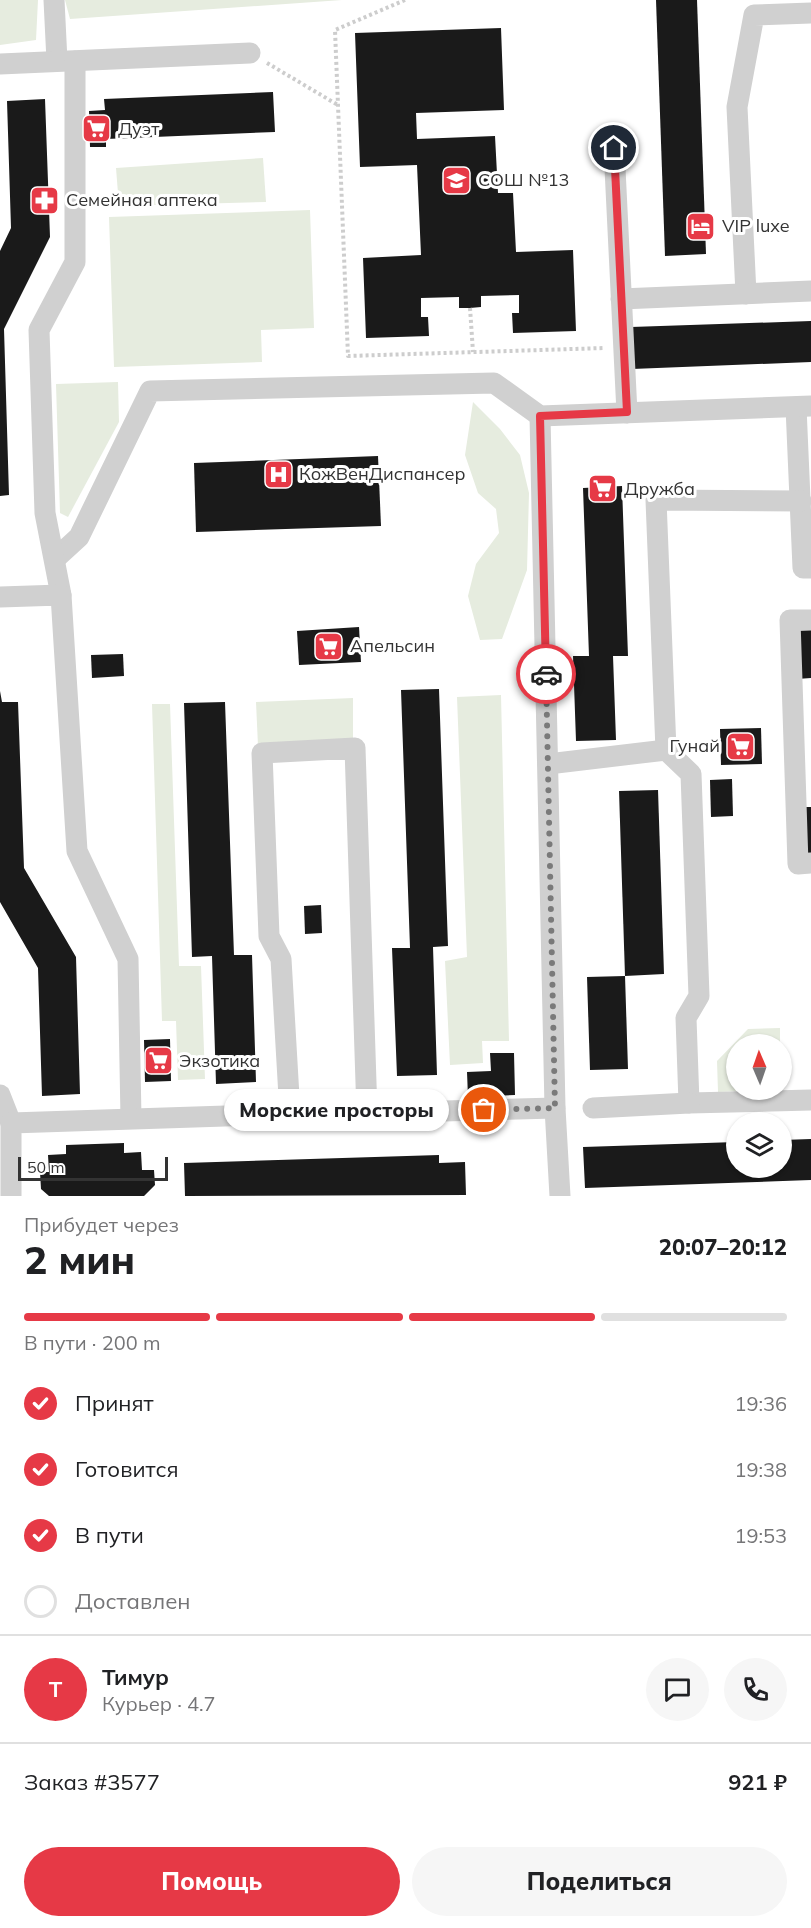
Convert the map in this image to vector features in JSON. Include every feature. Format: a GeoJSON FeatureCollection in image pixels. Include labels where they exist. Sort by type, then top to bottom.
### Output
{"type":"FeatureCollection","features":[{"type":"Feature","properties":{"kind":"lane"},"geometry":{"type":"LineString","coordinates":[[54,0],[66,61],[75,262],[39,330],[45,513],[61,595],[77,851],[128,959],[132,1118]]}},
{"type":"Feature","properties":{"kind":"lane"},"geometry":{"type":"LineString","coordinates":[[746,294],[737,107],[753,8],[811,13]]}},
{"type":"Feature","properties":{"kind":"lane"},"geometry":{"type":"LineString","coordinates":[[0,64],[250,53]]}},
{"type":"Feature","properties":{"kind":"lane"},"geometry":{"type":"LineString","coordinates":[[614,148],[627,412]]}},
{"type":"Feature","properties":{"kind":"lane"},"geometry":{"type":"LineString","coordinates":[[621,299],[811,291]]}},
{"type":"Feature","properties":{"kind":"lane"},"geometry":{"type":"LineString","coordinates":[[55,559],[79,537],[150,391],[494,383],[540,416],[803,407],[801,501],[803,568],[811,568]]}},
{"type":"Feature","properties":{"kind":"lane"},"geometry":{"type":"LineString","coordinates":[[540,416],[555,1108],[560,1196]]}},
{"type":"Feature","properties":{"kind":"lane"},"geometry":{"type":"LineString","coordinates":[[689,1103],[686,1018],[699,996],[691,774],[666,750],[656,500],[801,501]]}},
{"type":"Feature","properties":{"kind":"lane"},"geometry":{"type":"LineString","coordinates":[[0,597],[61,595]]}},
{"type":"Feature","properties":{"kind":"lane"},"geometry":{"type":"LineString","coordinates":[[811,620],[790,620],[798,864],[811,864]]}},
{"type":"Feature","properties":{"kind":"lane"},"geometry":{"type":"LineString","coordinates":[[290,1114],[281,959],[269,936],[262,753],[355,748],[367,1113]]}},
{"type":"Feature","properties":{"kind":"lane"},"geometry":{"type":"LineString","coordinates":[[548,764],[666,750]]}},
{"type":"Feature","properties":{"kind":"lane"},"geometry":{"type":"LineString","coordinates":[[0,1095],[11,1123],[11,1196]]}},
{"type":"Feature","properties":{"kind":"lane"},"geometry":{"type":"LineString","coordinates":[[592,1108],[811,1100]]}},
{"type":"Feature","properties":{"kind":"lane"},"geometry":{"type":"LineString","coordinates":[[11,1123],[555,1108]]}},
{"type":"Feature","properties":{"kind":"path"},"geometry":{"type":"LineString","coordinates":[[405,0],[336,30],[348,356],[623,347]]}},
{"type":"Feature","properties":{"kind":"path"},"geometry":{"type":"LineString","coordinates":[[250,53],[338,105]]}},
{"type":"Feature","properties":{"kind":"path"},"geometry":{"type":"LineString","coordinates":[[470,308],[473,352]]}},
{"type":"Feature","properties":{"kind":"shaded area"},"geometry":{"type":"Polygon","coordinates":[[[0,0],[38,0],[36,40],[0,45],[0,0]]]}},
{"type":"Feature","properties":{"kind":"shaded area"},"geometry":{"type":"Polygon","coordinates":[[[65,0],[342,0],[70,19],[65,0]]]}},
{"type":"Feature","properties":{"kind":"shaded area"},"geometry":{"type":"Polygon","coordinates":[[[263,158],[266,202],[119,206],[116,168],[263,158]]]}},
{"type":"Feature","properties":{"kind":"shaded area"},"geometry":{"type":"Polygon","coordinates":[[[310,210],[314,328],[261,330],[262,362],[114,367],[109,217],[310,210]]]}},
{"type":"Feature","properties":{"kind":"shaded area"},"geometry":{"type":"Polygon","coordinates":[[[118,382],[119,422],[68,517],[60,513],[56,384],[118,382]]]}},
{"type":"Feature","properties":{"kind":"shaded area"},"geometry":{"type":"Polygon","coordinates":[[[473,402],[500,429],[520,455],[529,493],[527,570],[502,639],[480,640],[468,596],[476,564],[499,533],[496,509],[478,493],[465,455],[473,402]]]}},
{"type":"Feature","properties":{"kind":"shaded area"},"geometry":{"type":"Polygon","coordinates":[[[501,695],[509,1041],[482,1041],[483,1063],[450,1065],[445,961],[467,957],[457,697],[501,695]]]}},
{"type":"Feature","properties":{"kind":"shaded area"},"geometry":{"type":"Polygon","coordinates":[[[353,698],[353,743],[258,746],[256,702],[353,698]]]}},
{"type":"Feature","properties":{"kind":"shaded area"},"geometry":{"type":"Polygon","coordinates":[[[152,704],[170,704],[179,966],[201,966],[205,1079],[178,1080],[176,1021],[162,1021],[152,704]]]}},
{"type":"Feature","properties":{"kind":"shaded area"},"geometry":{"type":"Polygon","coordinates":[[[780,1028],[780,1034],[743,1034],[748,1029],[780,1028]]]}},
{"type":"Feature","properties":{"kind":"shaded area"},"geometry":{"type":"Polygon","coordinates":[[[726,1052],[726,1092],[718,1092],[717,1061],[726,1052]]]}},
{"type":"Feature","properties":{"kind":"building"},"geometry":{"type":"Polygon","coordinates":[[[656,0],[697,0],[706,254],[665,256],[656,0]]]}},
{"type":"Feature","properties":{"kind":"building","name":"СОШ №13"},"geometry":{"type":"Polygon","coordinates":[[[501,28],[504,110],[416,113],[417,139],[495,136],[498,193],[513,193],[516,252],[573,250],[576,331],[513,333],[512,313],[519,313],[519,295],[481,296],[481,307],[470,308],[459,308],[459,297],[421,298],[421,317],[428,317],[429,336],[366,338],[363,258],[421,255],[417,165],[360,167],[355,33],[501,28]]]}},
{"type":"Feature","properties":{"kind":"building"},"geometry":{"type":"Polygon","coordinates":[[[273,92],[275,132],[106,139],[106,147],[90,147],[89,111],[105,110],[104,99],[273,92]]]}},
{"type":"Feature","properties":{"kind":"building"},"geometry":{"type":"Polygon","coordinates":[[[45,99],[50,237],[4,329],[9,495],[0,496],[0,251],[11,228],[7,101],[45,99]]]}},
{"type":"Feature","properties":{"kind":"building"},"geometry":{"type":"Polygon","coordinates":[[[811,321],[811,362],[632,369],[631,327],[811,321]]]}},
{"type":"Feature","properties":{"kind":"building"},"geometry":{"type":"Polygon","coordinates":[[[378,456],[381,526],[196,532],[194,463],[378,456]]]}},
{"type":"Feature","properties":{"kind":"building"},"geometry":{"type":"Polygon","coordinates":[[[622,486],[628,656],[613,656],[616,740],[576,741],[573,656],[589,656],[583,488],[622,486]]]}},
{"type":"Feature","properties":{"kind":"building","name":"Апельсин"},"geometry":{"type":"Polygon","coordinates":[[[359,627],[361,662],[299,665],[297,631],[359,627]]]}},
{"type":"Feature","properties":{"kind":"building"},"geometry":{"type":"Polygon","coordinates":[[[811,630],[811,678],[797,679],[795,631],[811,630]]]}},
{"type":"Feature","properties":{"kind":"building"},"geometry":{"type":"Polygon","coordinates":[[[123,654],[124,676],[92,678],[91,655],[123,654]]]}},
{"type":"Feature","properties":{"kind":"building"},"geometry":{"type":"Polygon","coordinates":[[[439,689],[448,946],[433,947],[437,1075],[397,1076],[392,948],[410,948],[401,690],[439,689]]]}},
{"type":"Feature","properties":{"kind":"building"},"geometry":{"type":"Polygon","coordinates":[[[0,691],[2,702],[18,702],[24,868],[76,957],[80,1094],[42,1096],[38,968],[0,902],[0,691]]]}},
{"type":"Feature","properties":{"kind":"building"},"geometry":{"type":"Polygon","coordinates":[[[225,702],[234,955],[252,955],[256,1082],[216,1084],[212,956],[192,957],[184,703],[225,702]]]}},
{"type":"Feature","properties":{"kind":"building","name":"Гунай"},"geometry":{"type":"Polygon","coordinates":[[[761,728],[762,764],[721,765],[720,729],[761,728]]]}},
{"type":"Feature","properties":{"kind":"building"},"geometry":{"type":"Polygon","coordinates":[[[732,779],[733,816],[711,817],[710,780],[732,779]]]}},
{"type":"Feature","properties":{"kind":"building"},"geometry":{"type":"Polygon","coordinates":[[[658,790],[664,974],[625,976],[619,791],[658,790]]]}},
{"type":"Feature","properties":{"kind":"building"},"geometry":{"type":"Polygon","coordinates":[[[801,807],[811,807],[811,854],[803,854],[801,807]]]}},
{"type":"Feature","properties":{"kind":"building"},"geometry":{"type":"Polygon","coordinates":[[[321,905],[322,933],[305,934],[304,906],[321,905]]]}},
{"type":"Feature","properties":{"kind":"building"},"geometry":{"type":"Polygon","coordinates":[[[625,976],[628,1069],[590,1070],[587,977],[625,976]]]}},
{"type":"Feature","properties":{"kind":"building","name":"Экзотика"},"geometry":{"type":"Polygon","coordinates":[[[170,1039],[171,1081],[145,1082],[144,1040],[170,1039]]]}},
{"type":"Feature","properties":{"kind":"building"},"geometry":{"type":"Polygon","coordinates":[[[490,1053],[514,1053],[515,1095],[468,1097],[467,1072],[491,1071],[490,1053]]]}},
{"type":"Feature","properties":{"kind":"building"},"geometry":{"type":"Polygon","coordinates":[[[811,1139],[811,1180],[585,1188],[583,1147],[726,1142],[726,1178],[792,1178],[792,1140],[811,1139]]]}},
{"type":"Feature","properties":{"kind":"building"},"geometry":{"type":"Polygon","coordinates":[[[124,1143],[124,1153],[141,1152],[142,1170],[154,1170],[155,1185],[144,1196],[49,1196],[41,1189],[40,1172],[49,1172],[48,1155],[66,1154],[66,1145],[124,1143]]]}},
{"type":"Feature","properties":{"kind":"building"},"geometry":{"type":"Polygon","coordinates":[[[439,1155],[439,1163],[465,1162],[466,1195],[185,1196],[184,1163],[439,1155]]]}},
{"type":"Feature","properties":{"kind":"way so far"},"geometry":{"type":"LineString","coordinates":[[484,1110],[555,1108],[546,674]]}},
{"type":"Feature","properties":{"kind":"place","name":"Дуэт"},"geometry":{"type":"Point","coordinates":[97,129]}},
{"type":"Feature","properties":{"kind":"place","name":"СОШ №13"},"geometry":{"type":"Point","coordinates":[457,180]}},
{"type":"Feature","properties":{"kind":"place","name":"Семейная аптека"},"geometry":{"type":"Point","coordinates":[45,200]}},
{"type":"Feature","properties":{"kind":"place","name":"VIP luxe"},"geometry":{"type":"Point","coordinates":[701,226]}},
{"type":"Feature","properties":{"kind":"place","name":"КожВенДиспансер"},"geometry":{"type":"Point","coordinates":[278,474]}},
{"type":"Feature","properties":{"kind":"place","name":"Дружба"},"geometry":{"type":"Point","coordinates":[603,489]}},
{"type":"Feature","properties":{"kind":"place","name":"Апельсин"},"geometry":{"type":"Point","coordinates":[329,646]}},
{"type":"Feature","properties":{"kind":"place","name":"Гунай"},"geometry":{"type":"Point","coordinates":[741,746]}},
{"type":"Feature","properties":{"kind":"place","name":"Экзотика"},"geometry":{"type":"Point","coordinates":[158,1061]}},
{"type":"Feature","properties":{"kind":"place","name":"Морские просторы"},"geometry":{"type":"Point","coordinates":[484,1110]}},
{"type":"Feature","properties":{"kind":"route"},"geometry":{"type":"LineString","coordinates":[[546,674],[540,416],[627,412],[614,148]]}}]}
